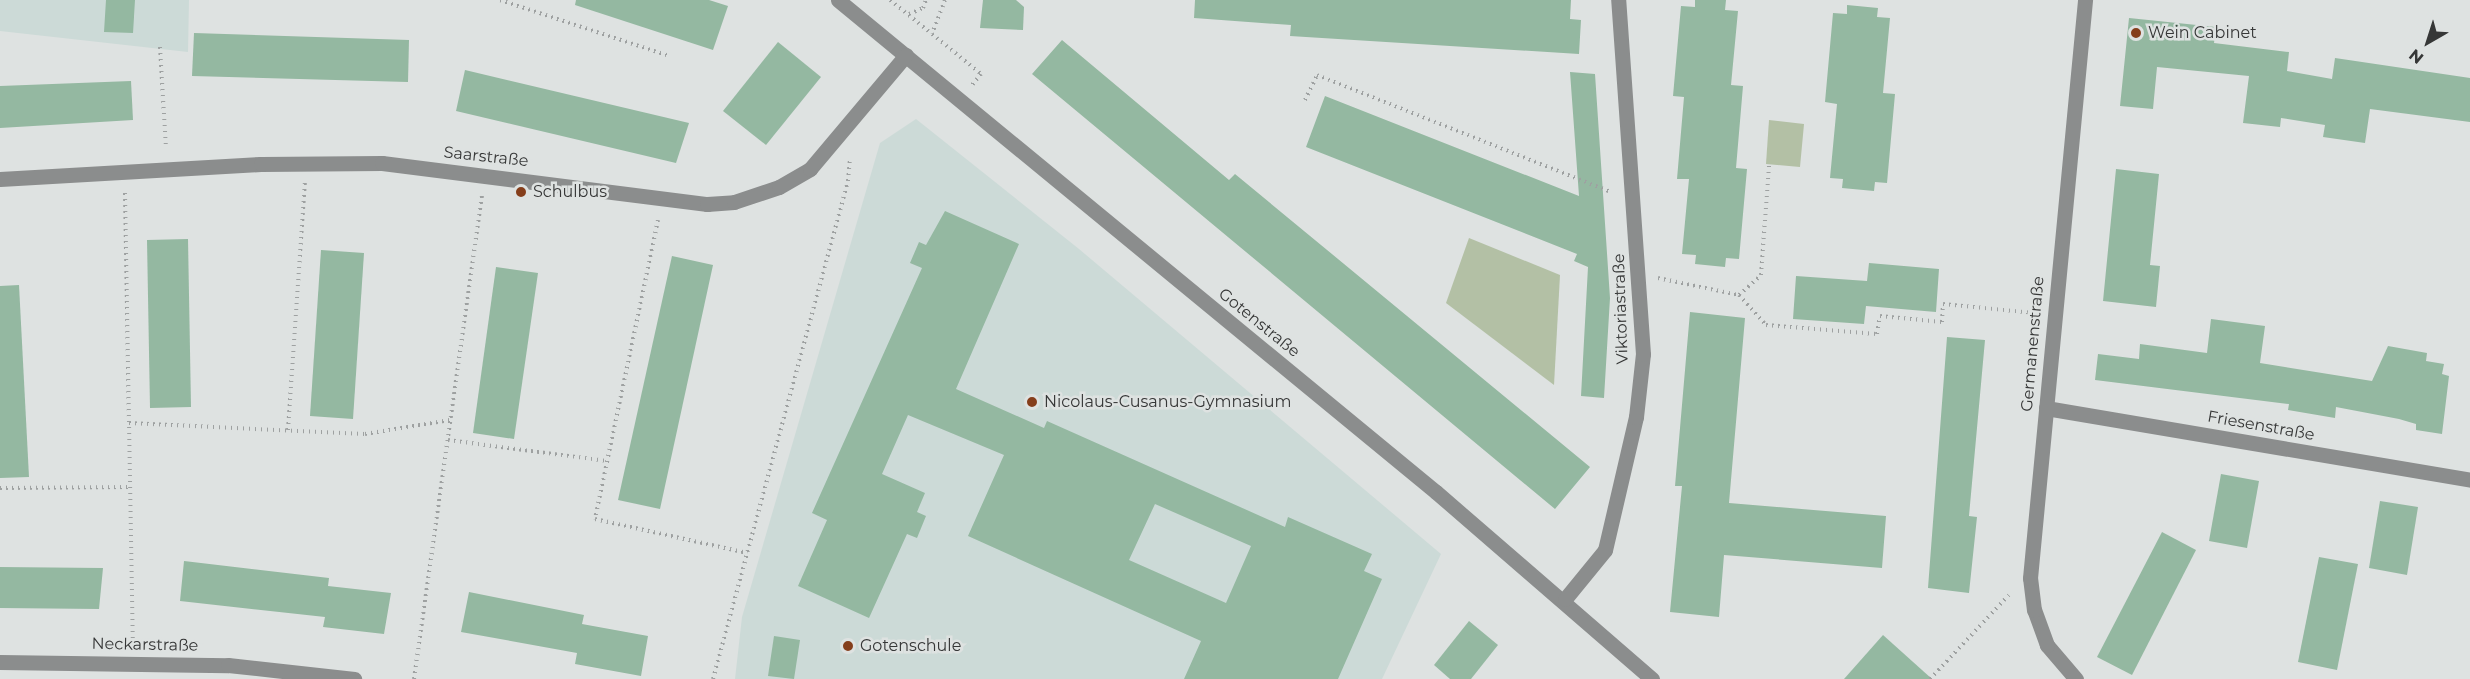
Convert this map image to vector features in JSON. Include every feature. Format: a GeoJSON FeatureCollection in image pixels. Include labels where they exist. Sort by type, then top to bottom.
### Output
{"type":"FeatureCollection","features":[{"type":"Feature","properties":{"kind":"street","name":"Gotenstraße"},"geometry":{"type":"LineString","coordinates":[[838,0],[1565,599],[1652,679]]}},
{"type":"Feature","properties":{"kind":"street","name":"Viktoriastraße"},"geometry":{"type":"LineString","coordinates":[[1565,599],[1605,550],[1636,417],[1643,354],[1618,0]]}},
{"type":"Feature","properties":{"kind":"street","name":"Germanenstraße"},"geometry":{"type":"LineString","coordinates":[[2076,679],[2047,645],[2034,610],[2030,578],[2046,408],[2052,314],[2085,0]]}},
{"type":"Feature","properties":{"kind":"street","name":"Saarstraße"},"geometry":{"type":"LineString","coordinates":[[0,179],[306,162],[485,174],[707,204],[763,194],[810,169],[852,122],[906,55]]}},
{"type":"Feature","properties":{"kind":"street","name":"Friesenstraße"},"geometry":{"type":"LineString","coordinates":[[2046,408],[2470,480]]}},
{"type":"Feature","properties":{"kind":"street","name":"Neckarstraße"},"geometry":{"type":"LineString","coordinates":[[0,662],[133,661],[354,679]]}},
{"type":"Feature","properties":{"kind":"path"},"geometry":{"type":"LineString","coordinates":[[500,0],[669,56]]}},
{"type":"Feature","properties":{"kind":"path"},"geometry":{"type":"LineString","coordinates":[[890,0],[981,74],[960,99]]}},
{"type":"Feature","properties":{"kind":"path"},"geometry":{"type":"LineString","coordinates":[[908,14],[923,8],[926,0]]}},
{"type":"Feature","properties":{"kind":"path"},"geometry":{"type":"LineString","coordinates":[[932,34],[945,0]]}},
{"type":"Feature","properties":{"kind":"path"},"geometry":{"type":"LineString","coordinates":[[160,47],[167,168]]}},
{"type":"Feature","properties":{"kind":"path"},"geometry":{"type":"LineString","coordinates":[[1305,100],[1317,75],[1631,200]]}},
{"type":"Feature","properties":{"kind":"path"},"geometry":{"type":"LineString","coordinates":[[713,679],[848,181],[852,122]]}},
{"type":"Feature","properties":{"kind":"path"},"geometry":{"type":"LineString","coordinates":[[288,430],[306,162]]}},
{"type":"Feature","properties":{"kind":"path"},"geometry":{"type":"LineString","coordinates":[[1739,294],[1761,275],[1769,165]]}},
{"type":"Feature","properties":{"kind":"path"},"geometry":{"type":"LineString","coordinates":[[125,171],[133,661]]}},
{"type":"Feature","properties":{"kind":"path"},"geometry":{"type":"LineString","coordinates":[[414,679],[485,174]]}},
{"type":"Feature","properties":{"kind":"path"},"geometry":{"type":"LineString","coordinates":[[663,198],[595,519],[747,553]]}},
{"type":"Feature","properties":{"kind":"path"},"geometry":{"type":"LineString","coordinates":[[1639,274],[1739,294],[1766,325],[1877,334],[1880,316],[1942,322],[1943,304],[2052,314]]}},
{"type":"Feature","properties":{"kind":"path"},"geometry":{"type":"LineString","coordinates":[[129,423],[365,434],[450,420]]}},
{"type":"Feature","properties":{"kind":"path"},"geometry":{"type":"LineString","coordinates":[[448,440],[607,461]]}},
{"type":"Feature","properties":{"kind":"path"},"geometry":{"type":"LineString","coordinates":[[0,488],[130,487]]}},
{"type":"Feature","properties":{"kind":"path"},"geometry":{"type":"LineString","coordinates":[[1930,679],[1995,606],[2030,578]]}},
{"type":"Feature","properties":{"kind":"shaded area"},"geometry":{"type":"Polygon","coordinates":[[[0,0],[189,0],[188,52],[0,31],[0,0]]]}},
{"type":"Feature","properties":{"kind":"shaded area","name":"Nicolaus-Cusanus-Gymnasium"},"geometry":{"type":"Polygon","coordinates":[[[916,119],[1079,249],[1441,554],[1382,679],[735,679],[742,617],[880,143],[916,119]]]}},
{"type":"Feature","properties":{"kind":"green space"},"geometry":{"type":"Polygon","coordinates":[[[1769,120],[1804,124],[1800,167],[1766,164],[1769,120]]]}},
{"type":"Feature","properties":{"kind":"green space"},"geometry":{"type":"Polygon","coordinates":[[[1469,238],[1560,275],[1554,385],[1446,303],[1469,238]]]}},
{"type":"Feature","properties":{"kind":"building"},"geometry":{"type":"Polygon","coordinates":[[[106,0],[135,0],[133,33],[104,32],[106,0]]]}},
{"type":"Feature","properties":{"kind":"building"},"geometry":{"type":"Polygon","coordinates":[[[576,0],[709,0],[728,6],[713,50],[575,5],[576,0]]]}},
{"type":"Feature","properties":{"kind":"building"},"geometry":{"type":"Polygon","coordinates":[[[983,0],[1016,0],[1024,7],[1023,30],[980,28],[983,0]]]}},
{"type":"Feature","properties":{"kind":"building"},"geometry":{"type":"Polygon","coordinates":[[[1195,0],[1571,0],[1570,19],[1581,20],[1579,54],[1290,36],[1291,25],[1194,18],[1195,0]]]}},
{"type":"Feature","properties":{"kind":"building"},"geometry":{"type":"Polygon","coordinates":[[[1695,0],[1726,0],[1725,10],[1738,11],[1731,85],[1743,86],[1736,168],[1747,169],[1739,259],[1726,258],[1725,267],[1695,264],[1696,255],[1682,254],[1689,179],[1677,179],[1684,97],[1673,96],[1681,6],[1695,7],[1695,0]]]}},
{"type":"Feature","properties":{"kind":"building"},"geometry":{"type":"Polygon","coordinates":[[[1847,5],[1878,8],[1877,17],[1890,18],[1883,93],[1895,94],[1887,183],[1875,182],[1874,191],[1842,188],[1843,179],[1830,178],[1837,104],[1825,102],[1833,13],[1847,14],[1847,5]]]}},
{"type":"Feature","properties":{"kind":"building"},"geometry":{"type":"Polygon","coordinates":[[[2129,18],[2216,27],[2214,43],[2289,52],[2287,71],[2332,79],[2335,58],[2470,78],[2470,122],[2370,109],[2365,143],[2323,137],[2325,125],[2281,118],[2280,127],[2243,123],[2249,76],[2157,67],[2153,109],[2120,106],[2129,18]]]}},
{"type":"Feature","properties":{"kind":"building"},"geometry":{"type":"Polygon","coordinates":[[[194,33],[409,40],[408,82],[192,76],[194,33]]]}},
{"type":"Feature","properties":{"kind":"building"},"geometry":{"type":"Polygon","coordinates":[[[1062,40],[1229,180],[1235,174],[1590,467],[1555,509],[1032,74],[1062,40]]]}},
{"type":"Feature","properties":{"kind":"building"},"geometry":{"type":"Polygon","coordinates":[[[778,42],[821,77],[766,145],[723,111],[778,42]]]}},
{"type":"Feature","properties":{"kind":"building"},"geometry":{"type":"Polygon","coordinates":[[[465,70],[689,123],[676,163],[456,111],[465,70]]]}},
{"type":"Feature","properties":{"kind":"building"},"geometry":{"type":"Polygon","coordinates":[[[1570,72],[1595,74],[1610,298],[1604,398],[1581,396],[1588,267],[1574,261],[1577,254],[1306,147],[1325,96],[1579,196],[1570,72]]]}},
{"type":"Feature","properties":{"kind":"building"},"geometry":{"type":"Polygon","coordinates":[[[131,81],[133,120],[0,128],[0,86],[131,81]]]}},
{"type":"Feature","properties":{"kind":"building"},"geometry":{"type":"Polygon","coordinates":[[[2116,169],[2159,174],[2150,265],[2160,266],[2156,307],[2103,301],[2116,169]]]}},
{"type":"Feature","properties":{"kind":"building"},"geometry":{"type":"Polygon","coordinates":[[[945,211],[1019,244],[956,389],[1044,428],[1047,421],[1285,527],[1288,517],[1372,554],[1364,571],[1382,579],[1338,679],[1184,679],[1201,641],[968,536],[1004,455],[908,415],[882,474],[925,493],[917,512],[926,516],[917,538],[907,534],[869,618],[798,586],[827,520],[812,513],[922,268],[910,263],[919,242],[926,245],[945,211]],[[1155,504],[1129,560],[1226,603],[1251,546],[1155,504]]]}},
{"type":"Feature","properties":{"kind":"building"},"geometry":{"type":"Polygon","coordinates":[[[188,239],[191,407],[150,408],[147,240],[188,239]]]}},
{"type":"Feature","properties":{"kind":"building"},"geometry":{"type":"Polygon","coordinates":[[[321,250],[364,253],[353,419],[310,416],[321,250]]]}},
{"type":"Feature","properties":{"kind":"building"},"geometry":{"type":"Polygon","coordinates":[[[672,256],[713,265],[660,509],[618,500],[672,256]]]}},
{"type":"Feature","properties":{"kind":"building"},"geometry":{"type":"Polygon","coordinates":[[[1869,263],[1939,269],[1936,312],[1866,306],[1864,324],[1793,319],[1796,276],[1867,281],[1869,263]]]}},
{"type":"Feature","properties":{"kind":"building"},"geometry":{"type":"Polygon","coordinates":[[[496,267],[538,273],[514,439],[473,433],[496,267]]]}},
{"type":"Feature","properties":{"kind":"building"},"geometry":{"type":"Polygon","coordinates":[[[19,285],[29,477],[0,478],[0,286],[19,285]]]}},
{"type":"Feature","properties":{"kind":"building"},"geometry":{"type":"Polygon","coordinates":[[[1690,312],[1745,318],[1729,503],[1886,516],[1882,568],[1724,555],[1719,617],[1670,612],[1682,486],[1675,486],[1690,312]]]}},
{"type":"Feature","properties":{"kind":"building"},"geometry":{"type":"Polygon","coordinates":[[[2211,319],[2265,326],[2260,363],[2372,381],[2388,346],[2427,353],[2426,361],[2444,364],[2442,374],[2449,376],[2442,434],[2416,430],[2416,424],[2399,419],[2336,407],[2335,418],[2288,410],[2289,404],[2095,380],[2098,354],[2139,359],[2140,344],[2207,353],[2211,319]]]}},
{"type":"Feature","properties":{"kind":"building"},"geometry":{"type":"Polygon","coordinates":[[[1947,337],[1985,340],[1969,516],[1977,517],[1969,593],[1928,588],[1947,337]]]}},
{"type":"Feature","properties":{"kind":"building"},"geometry":{"type":"Polygon","coordinates":[[[2221,474],[2259,481],[2247,548],[2209,541],[2221,474]]]}},
{"type":"Feature","properties":{"kind":"building"},"geometry":{"type":"Polygon","coordinates":[[[2380,501],[2418,507],[2407,575],[2369,568],[2380,501]]]}},
{"type":"Feature","properties":{"kind":"building"},"geometry":{"type":"Polygon","coordinates":[[[2162,532],[2196,550],[2132,675],[2097,657],[2162,532]]]}},
{"type":"Feature","properties":{"kind":"building"},"geometry":{"type":"Polygon","coordinates":[[[2319,557],[2358,564],[2337,670],[2298,662],[2319,557]]]}},
{"type":"Feature","properties":{"kind":"building"},"geometry":{"type":"Polygon","coordinates":[[[184,561],[329,578],[328,586],[391,593],[384,634],[323,627],[325,617],[180,601],[184,561]]]}},
{"type":"Feature","properties":{"kind":"building"},"geometry":{"type":"Polygon","coordinates":[[[0,567],[103,568],[99,609],[0,608],[0,567]]]}},
{"type":"Feature","properties":{"kind":"building"},"geometry":{"type":"Polygon","coordinates":[[[469,592],[584,615],[582,624],[648,636],[641,676],[575,664],[577,653],[461,632],[469,592]]]}},
{"type":"Feature","properties":{"kind":"building"},"geometry":{"type":"Polygon","coordinates":[[[1469,621],[1498,645],[1471,679],[1450,679],[1434,665],[1469,621]]]}},
{"type":"Feature","properties":{"kind":"building"},"geometry":{"type":"Polygon","coordinates":[[[1883,635],[1932,679],[1844,679],[1883,635]]]}},
{"type":"Feature","properties":{"kind":"building"},"geometry":{"type":"Polygon","coordinates":[[[774,636],[800,640],[794,679],[768,676],[774,636]]]}},
{"type":"Feature","properties":{"kind":"place","name":"Wein Cabinet"},"geometry":{"type":"Point","coordinates":[2136,33]}},
{"type":"Feature","properties":{"kind":"place","name":"Schulbus"},"geometry":{"type":"Point","coordinates":[521,192]}},
{"type":"Feature","properties":{"kind":"place","name":"Nicolaus-Cusanus-Gymnasium"},"geometry":{"type":"Point","coordinates":[1032,402]}},
{"type":"Feature","properties":{"kind":"place","name":"Gotenschule"},"geometry":{"type":"Point","coordinates":[848,646]}}]}
